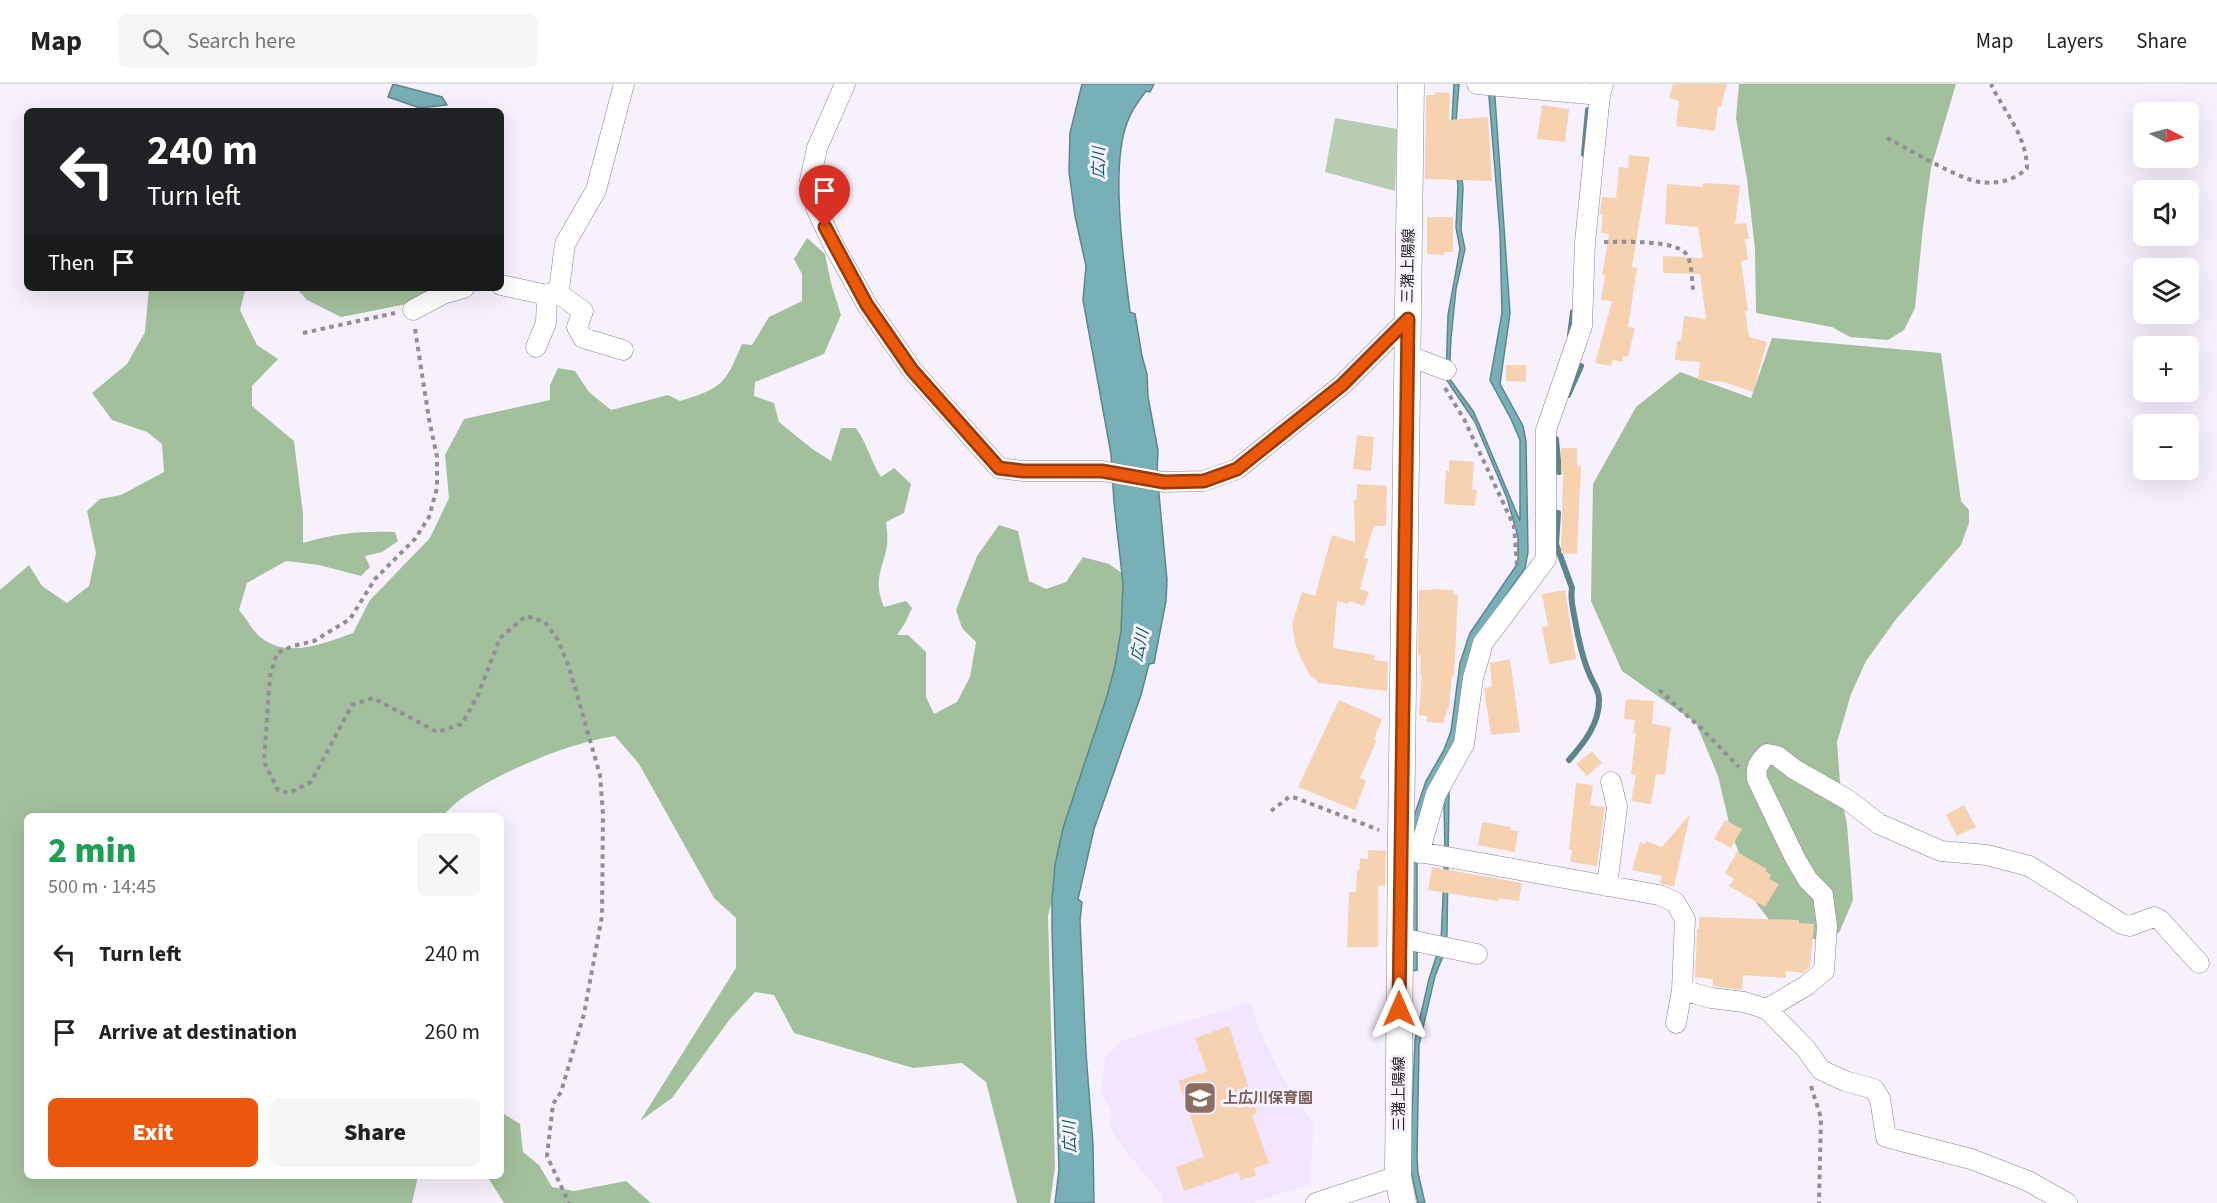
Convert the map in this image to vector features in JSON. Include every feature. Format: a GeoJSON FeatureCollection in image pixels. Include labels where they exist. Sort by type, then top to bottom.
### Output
{"type":"FeatureCollection","features":[{"type":"Feature","properties":{"kind":"main road","name":"三潴上陽線"},"geometry":{"type":"LineString","coordinates":[[1403,1203],[1398,1176],[1422,942],[1407,847],[1427,362],[1408,319],[1411,84]]}},
{"type":"Feature","properties":{"kind":"street"},"geometry":{"type":"LineString","coordinates":[[552,293],[559,290],[565,244],[596,190],[624,84]]}},
{"type":"Feature","properties":{"kind":"street"},"geometry":{"type":"LineString","coordinates":[[845,84],[817,148],[810,180],[816,208],[867,305],[912,370],[999,468],[1023,471],[1102,471],[1164,482],[1204,481],[1237,469],[1342,385],[1408,319]]}},
{"type":"Feature","properties":{"kind":"street"},"geometry":{"type":"LineString","coordinates":[[1411,84],[1416,84]]}},
{"type":"Feature","properties":{"kind":"street"},"geometry":{"type":"LineString","coordinates":[[1476,84],[1601,90],[1585,242],[1582,326],[1546,430],[1546,559],[1483,643],[1473,678],[1464,744],[1407,847],[1446,857],[1659,895],[1675,902],[1685,919],[1682,990],[1676,1023]]}},
{"type":"Feature","properties":{"kind":"street"},"geometry":{"type":"LineString","coordinates":[[504,285],[552,293],[583,310],[577,327],[583,338],[624,350]]}},
{"type":"Feature","properties":{"kind":"street"},"geometry":{"type":"LineString","coordinates":[[413,310],[454,291]]}},
{"type":"Feature","properties":{"kind":"street"},"geometry":{"type":"LineString","coordinates":[[536,347],[546,323],[552,293]]}},
{"type":"Feature","properties":{"kind":"street"},"geometry":{"type":"LineString","coordinates":[[1767,1009],[1807,985],[1824,971],[1827,926],[1823,895],[1808,880],[1795,858],[1756,776],[1755,771],[1767,754],[1777,756],[1794,769],[1848,800],[1879,824],[1941,851],[1987,855],[2029,866],[2122,924],[2130,926],[2154,917],[2160,920],[2199,963]]}},
{"type":"Feature","properties":{"kind":"street"},"geometry":{"type":"LineString","coordinates":[[1607,886],[1617,807],[1611,782]]}},
{"type":"Feature","properties":{"kind":"street"},"geometry":{"type":"LineString","coordinates":[[1422,942],[1477,954]]}},
{"type":"Feature","properties":{"kind":"street"},"geometry":{"type":"LineString","coordinates":[[1682,990],[1767,1009],[1806,1049],[1821,1070],[1845,1081],[1874,1089],[1881,1099],[1886,1137],[1971,1159],[2028,1181],[2067,1203]]}},
{"type":"Feature","properties":{"kind":"street"},"geometry":{"type":"LineString","coordinates":[[1316,1203],[1398,1176]]}},
{"type":"Feature","properties":{"kind":"path"},"geometry":{"type":"LineString","coordinates":[[1887,138],[1972,180],[1999,182],[2019,176],[2027,168],[2026,151],[2020,135],[1991,84]]}},
{"type":"Feature","properties":{"kind":"path"},"geometry":{"type":"LineString","coordinates":[[1585,242],[1652,243],[1681,248],[1688,255],[1693,290]]}},
{"type":"Feature","properties":{"kind":"path"},"geometry":{"type":"LineString","coordinates":[[303,333],[413,310],[437,458],[437,488],[429,517],[415,539],[375,579],[350,619],[314,641],[276,653],[270,676],[264,762],[278,790],[289,793],[311,782],[352,705],[373,698],[437,732],[462,724],[478,695],[500,638],[526,616],[545,622],[558,640],[570,667],[600,775],[603,814],[602,916],[584,1014],[561,1092],[553,1104],[547,1156],[569,1203]]}},
{"type":"Feature","properties":{"kind":"path"},"geometry":{"type":"LineString","coordinates":[[1427,362],[1464,419],[1514,525],[1517,566],[1529,581]]}},
{"type":"Feature","properties":{"kind":"path"},"geometry":{"type":"LineString","coordinates":[[1659,690],[1743,771],[1748,775],[1756,776]]}},
{"type":"Feature","properties":{"kind":"path"},"geometry":{"type":"LineString","coordinates":[[1271,811],[1288,797],[1296,798],[1407,847]]}},
{"type":"Feature","properties":{"kind":"path"},"geometry":{"type":"LineString","coordinates":[[1809,1080],[1821,1118],[1819,1203]]}},
{"type":"Feature","properties":{"kind":"shaded area","name":"上広川保育園"},"geometry":{"type":"Polygon","coordinates":[[[1251,1002],[1260,1032],[1283,1079],[1314,1124],[1310,1184],[1252,1203],[1163,1203],[1161,1194],[1117,1140],[1108,1123],[1112,1114],[1101,1092],[1105,1056],[1120,1041],[1251,1002]]]}},
{"type":"Feature","properties":{"kind":"green space"},"geometry":{"type":"Polygon","coordinates":[[[1739,84],[1956,84],[1931,168],[1915,308],[1904,330],[1888,340],[1850,337],[1832,327],[1756,313],[1755,249],[1747,179],[1736,118],[1739,84]]]}},
{"type":"Feature","properties":{"kind":"green space"},"geometry":{"type":"Polygon","coordinates":[[[1335,118],[1397,129],[1395,191],[1325,172],[1335,118]]]}},
{"type":"Feature","properties":{"kind":"green space"},"geometry":{"type":"Polygon","coordinates":[[[807,238],[825,254],[841,315],[824,354],[755,382],[754,396],[774,403],[779,422],[831,461],[841,428],[856,428],[881,477],[894,468],[911,484],[904,513],[886,522],[887,546],[879,590],[884,607],[906,601],[912,608],[897,635],[908,635],[926,652],[926,697],[934,714],[957,702],[970,677],[976,642],[962,628],[956,610],[977,556],[999,525],[1018,531],[1029,581],[1046,589],[1066,582],[1083,557],[1109,564],[1133,581],[1094,779],[1068,836],[1048,916],[1055,1167],[1050,1203],[1017,1203],[986,1082],[962,1063],[913,1068],[794,1033],[774,995],[755,992],[730,1019],[672,1098],[640,1121],[736,968],[736,918],[714,898],[639,764],[615,736],[559,751],[519,767],[483,785],[457,802],[445,813],[24,813],[24,1179],[417,1179],[412,1203],[0,1203],[0,590],[29,565],[42,586],[67,603],[89,586],[96,553],[87,511],[100,499],[121,495],[164,472],[162,444],[147,432],[112,420],[92,393],[127,364],[145,332],[149,291],[245,291],[240,310],[257,345],[278,359],[252,386],[252,406],[294,441],[303,514],[303,543],[349,533],[395,532],[398,541],[382,552],[365,556],[370,567],[361,576],[319,565],[286,561],[247,583],[239,610],[256,633],[278,646],[303,648],[353,633],[370,600],[430,538],[449,498],[445,455],[464,419],[550,400],[550,385],[558,368],[575,371],[589,392],[611,410],[668,395],[680,401],[714,388],[726,376],[742,344],[752,345],[769,317],[802,301],[802,274],[794,259],[807,238]]]}},
{"type":"Feature","properties":{"kind":"green space"},"geometry":{"type":"Polygon","coordinates":[[[299,291],[434,291],[412,303],[341,317],[307,300],[299,291]]]}},
{"type":"Feature","properties":{"kind":"green space"},"geometry":{"type":"Polygon","coordinates":[[[1772,338],[1941,353],[1961,501],[1969,510],[1969,523],[1961,545],[1897,618],[1866,661],[1851,694],[1837,742],[1853,900],[1839,933],[1818,940],[1782,930],[1773,925],[1757,904],[1731,831],[1718,776],[1696,723],[1622,671],[1591,601],[1593,484],[1636,407],[1680,372],[1751,398],[1772,338]]]}},
{"type":"Feature","properties":{"kind":"green space"},"geometry":{"type":"Polygon","coordinates":[[[504,1114],[520,1124],[523,1152],[539,1165],[552,1187],[574,1191],[626,1181],[651,1203],[504,1203],[489,1179],[504,1179],[504,1114]]]}},
{"type":"Feature","properties":{"kind":"water"},"geometry":{"type":"Polygon","coordinates":[[[393,84],[442,97],[447,105],[420,108],[388,97],[393,84]]]}},
{"type":"Feature","properties":{"kind":"water","name":"広川"},"geometry":{"type":"Polygon","coordinates":[[[1082,84],[1154,84],[1150,92],[1146,91],[1138,102],[1127,123],[1119,164],[1119,189],[1122,243],[1130,312],[1135,314],[1147,374],[1148,397],[1158,450],[1157,473],[1167,580],[1166,601],[1154,663],[1149,664],[1141,695],[1094,829],[1078,899],[1082,902],[1080,920],[1093,1144],[1094,1203],[1055,1203],[1059,1170],[1052,930],[1055,865],[1063,828],[1115,666],[1121,631],[1123,584],[1111,454],[1083,300],[1086,266],[1075,216],[1069,172],[1070,133],[1082,84]]]}},
{"type":"Feature","properties":{"kind":"water"},"geometry":{"type":"Polygon","coordinates":[[[1454,84],[1459,84],[1456,122],[1463,188],[1461,230],[1465,249],[1456,289],[1449,378],[1473,411],[1520,521],[1520,440],[1490,380],[1502,313],[1500,232],[1488,84],[1494,84],[1510,313],[1500,384],[1523,426],[1526,441],[1528,552],[1525,568],[1477,637],[1457,733],[1446,762],[1449,793],[1447,934],[1445,951],[1435,976],[1419,1045],[1417,1158],[1425,1203],[1418,1203],[1410,1167],[1415,1040],[1429,979],[1441,942],[1445,852],[1444,801],[1417,833],[1417,970],[1411,971],[1411,825],[1426,781],[1444,750],[1451,731],[1460,663],[1470,633],[1518,563],[1518,537],[1507,498],[1475,422],[1446,379],[1448,315],[1460,249],[1456,227],[1458,187],[1452,121],[1454,84]]]}},
{"type":"Feature","properties":{"kind":"building"},"geometry":{"type":"Polygon","coordinates":[[[1673,84],[1727,84],[1721,107],[1718,106],[1715,131],[1676,126],[1679,101],[1669,98],[1673,84]]]}},
{"type":"Feature","properties":{"kind":"building"},"geometry":{"type":"Polygon","coordinates":[[[1435,92],[1450,93],[1449,120],[1488,117],[1492,181],[1425,179],[1426,95],[1435,95],[1435,92]]]}},
{"type":"Feature","properties":{"kind":"building"},"geometry":{"type":"Polygon","coordinates":[[[1542,105],[1569,109],[1565,142],[1537,139],[1542,105]]]}},
{"type":"Feature","properties":{"kind":"building"},"geometry":{"type":"Polygon","coordinates":[[[1629,155],[1650,157],[1632,267],[1637,268],[1628,327],[1635,328],[1628,357],[1623,356],[1622,362],[1613,360],[1611,366],[1595,363],[1612,301],[1601,300],[1605,275],[1602,275],[1609,234],[1601,233],[1603,214],[1600,214],[1602,197],[1616,198],[1619,167],[1628,168],[1629,155]]]}},
{"type":"Feature","properties":{"kind":"building"},"geometry":{"type":"Polygon","coordinates":[[[1703,183],[1740,185],[1735,224],[1746,223],[1749,239],[1745,239],[1748,260],[1741,261],[1749,337],[1767,342],[1753,392],[1724,382],[1698,380],[1700,362],[1675,360],[1677,341],[1681,341],[1684,316],[1706,319],[1700,274],[1663,273],[1663,256],[1703,258],[1698,227],[1665,224],[1667,184],[1703,187],[1703,183]]]}},
{"type":"Feature","properties":{"kind":"building"},"geometry":{"type":"Polygon","coordinates":[[[1427,217],[1453,217],[1453,252],[1444,252],[1444,255],[1427,254],[1427,217]]]}},
{"type":"Feature","properties":{"kind":"building"},"geometry":{"type":"Polygon","coordinates":[[[1506,365],[1526,365],[1526,382],[1506,381],[1506,365]]]}},
{"type":"Feature","properties":{"kind":"building"},"geometry":{"type":"Polygon","coordinates":[[[1357,435],[1374,437],[1371,471],[1353,469],[1357,435]]]}},
{"type":"Feature","properties":{"kind":"building"},"geometry":{"type":"Polygon","coordinates":[[[1561,448],[1577,448],[1577,465],[1581,466],[1577,554],[1561,553],[1563,473],[1561,473],[1561,448]]]}},
{"type":"Feature","properties":{"kind":"building"},"geometry":{"type":"Polygon","coordinates":[[[1449,460],[1474,462],[1472,489],[1477,490],[1475,506],[1444,504],[1449,460]]]}},
{"type":"Feature","properties":{"kind":"building"},"geometry":{"type":"Polygon","coordinates":[[[1357,484],[1387,486],[1386,526],[1374,526],[1364,558],[1368,559],[1360,589],[1369,592],[1364,606],[1349,601],[1348,604],[1337,601],[1333,648],[1375,655],[1374,660],[1388,662],[1387,691],[1318,683],[1315,678],[1311,677],[1301,659],[1295,643],[1292,624],[1302,592],[1315,596],[1332,535],[1355,542],[1354,500],[1357,499],[1357,484]]]}},
{"type":"Feature","properties":{"kind":"building"},"geometry":{"type":"Polygon","coordinates":[[[1419,590],[1453,590],[1453,594],[1458,595],[1454,676],[1452,675],[1449,706],[1443,723],[1427,722],[1427,716],[1419,715],[1422,674],[1420,674],[1421,655],[1418,655],[1419,590]]]}},
{"type":"Feature","properties":{"kind":"building"},"geometry":{"type":"Polygon","coordinates":[[[1565,590],[1576,659],[1549,664],[1542,627],[1548,626],[1542,594],[1565,590]]]}},
{"type":"Feature","properties":{"kind":"building"},"geometry":{"type":"Polygon","coordinates":[[[1510,659],[1520,732],[1491,735],[1484,688],[1492,687],[1490,663],[1510,659]]]}},
{"type":"Feature","properties":{"kind":"building"},"geometry":{"type":"Polygon","coordinates":[[[1626,699],[1654,701],[1652,724],[1671,727],[1665,775],[1656,774],[1651,804],[1631,801],[1636,775],[1631,774],[1636,732],[1633,735],[1635,720],[1624,719],[1626,699]]]}},
{"type":"Feature","properties":{"kind":"building"},"geometry":{"type":"Polygon","coordinates":[[[1339,700],[1382,719],[1374,739],[1377,740],[1360,778],[1366,781],[1355,810],[1298,787],[1339,700]]]}},
{"type":"Feature","properties":{"kind":"building"},"geometry":{"type":"Polygon","coordinates":[[[1592,751],[1602,763],[1587,776],[1576,764],[1592,751]]]}},
{"type":"Feature","properties":{"kind":"building"},"geometry":{"type":"Polygon","coordinates":[[[1576,783],[1593,785],[1590,805],[1605,807],[1597,866],[1570,862],[1572,850],[1569,849],[1576,783]]]}},
{"type":"Feature","properties":{"kind":"building"},"geometry":{"type":"Polygon","coordinates":[[[1964,805],[1976,827],[1957,836],[1946,815],[1964,805]]]}},
{"type":"Feature","properties":{"kind":"building"},"geometry":{"type":"Polygon","coordinates":[[[1690,814],[1674,887],[1660,883],[1662,876],[1632,870],[1640,842],[1645,844],[1645,841],[1662,847],[1690,814]]]}},
{"type":"Feature","properties":{"kind":"building"},"geometry":{"type":"Polygon","coordinates":[[[1725,820],[1742,829],[1731,848],[1714,839],[1725,820]]]}},
{"type":"Feature","properties":{"kind":"building"},"geometry":{"type":"Polygon","coordinates":[[[1482,822],[1511,827],[1510,830],[1518,831],[1515,852],[1478,845],[1482,822]]]}},
{"type":"Feature","properties":{"kind":"building"},"geometry":{"type":"Polygon","coordinates":[[[1368,850],[1386,851],[1385,886],[1378,886],[1378,947],[1347,947],[1349,892],[1356,892],[1360,858],[1368,859],[1368,850]]]}},
{"type":"Feature","properties":{"kind":"building"},"geometry":{"type":"Polygon","coordinates":[[[1737,852],[1767,869],[1765,871],[1771,875],[1769,879],[1779,884],[1765,907],[1729,886],[1734,879],[1725,873],[1737,852]]]}},
{"type":"Feature","properties":{"kind":"building"},"geometry":{"type":"Polygon","coordinates":[[[1432,867],[1522,883],[1519,901],[1499,898],[1498,901],[1428,890],[1432,867]]]}},
{"type":"Feature","properties":{"kind":"building"},"geometry":{"type":"Polygon","coordinates":[[[1699,917],[1799,920],[1799,923],[1814,924],[1810,967],[1803,973],[1786,971],[1786,978],[1743,975],[1742,990],[1713,986],[1713,979],[1695,977],[1699,917]]]}},
{"type":"Feature","properties":{"kind":"building"},"geometry":{"type":"Polygon","coordinates":[[[1229,1026],[1257,1113],[1252,1115],[1269,1163],[1254,1168],[1256,1175],[1241,1180],[1238,1172],[1184,1191],[1176,1167],[1204,1157],[1178,1081],[1207,1071],[1195,1038],[1229,1026]]]}},
{"type":"Feature","properties":{"kind":"waterway"},"geometry":{"type":"LineString","coordinates":[[1584,154],[1588,110]]}},
{"type":"Feature","properties":{"kind":"waterway"},"geometry":{"type":"LineString","coordinates":[[1570,335],[1573,312]]}},
{"type":"Feature","properties":{"kind":"waterway"},"geometry":{"type":"LineString","coordinates":[[1568,395],[1581,366]]}},
{"type":"Feature","properties":{"kind":"waterway"},"geometry":{"type":"LineString","coordinates":[[1556,439],[1559,472]]}},
{"type":"Feature","properties":{"kind":"waterway"},"geometry":{"type":"LineString","coordinates":[[1558,513],[1556,544],[1572,588],[1572,604],[1582,654],[1599,699],[1594,724],[1569,760]]}},
{"type":"Feature","properties":{"kind":"place","name":"上広川保育園"},"geometry":{"type":"Point","coordinates":[1200,1098]}},
{"type":"Feature","properties":{"kind":"route"},"geometry":{"type":"LineString","coordinates":[[825,227],[867,305],[912,370],[999,468],[1023,471],[1102,471],[1164,482],[1204,481],[1237,469],[1342,385],[1408,319],[1399,1009]]}}]}
